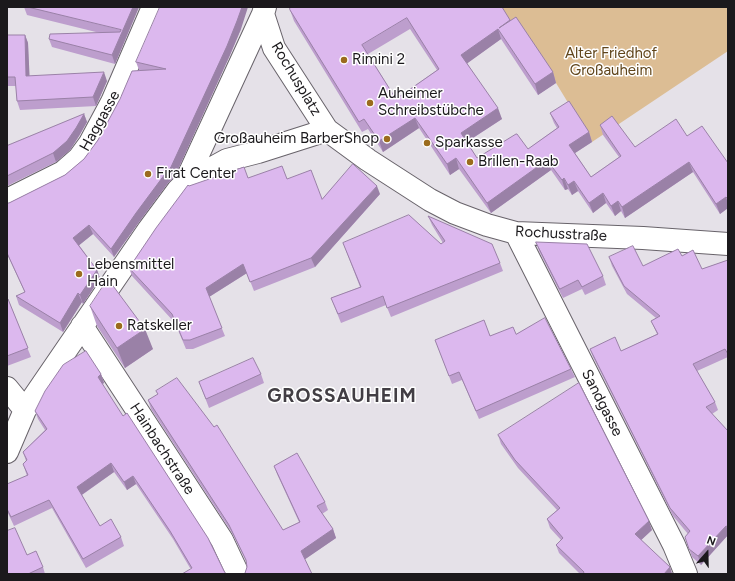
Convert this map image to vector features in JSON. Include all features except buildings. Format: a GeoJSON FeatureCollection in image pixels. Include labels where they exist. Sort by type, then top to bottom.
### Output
{"type":"FeatureCollection","features":[{"type":"Feature","properties":{"kind":"street","name":"Haggasse"},"geometry":{"type":"LineString","coordinates":[[7,200],[63,172],[79,158],[90,144],[112,102],[154,7]]}},
{"type":"Feature","properties":{"kind":"street","name":"Rochusplatz"},"geometry":{"type":"LineString","coordinates":[[185,183],[227,160],[258,152],[327,130],[274,48],[264,10]]}},
{"type":"Feature","properties":{"kind":"street","name":"Rochusplatz"},"geometry":{"type":"LineString","coordinates":[[185,183],[264,10]]}},
{"type":"Feature","properties":{"kind":"street","name":"Rochusstraße"},"geometry":{"type":"LineString","coordinates":[[327,130],[368,160],[430,200],[455,213],[487,225],[516,233],[643,238],[728,244]]}},
{"type":"Feature","properties":{"kind":"street"},"geometry":{"type":"LineString","coordinates":[[7,452],[16,412],[82,326],[149,229],[185,183]]}},
{"type":"Feature","properties":{"kind":"street","name":"Sandgasse"},"geometry":{"type":"LineString","coordinates":[[516,233],[674,544],[686,574]]}},
{"type":"Feature","properties":{"kind":"street","name":"Hainbachstraße"},"geometry":{"type":"LineString","coordinates":[[82,326],[222,540],[238,574]]}},
{"type":"Feature","properties":{"kind":"street"},"geometry":{"type":"LineString","coordinates":[[7,388],[16,412]]}},
{"type":"Feature","properties":{"kind":"green space","name":"Alter Friedhof Großauheim"},"geometry":{"type":"Polygon","coordinates":[[[499,7],[728,7],[728,51],[592,142],[520,27],[514,30],[499,7]]]}},
{"type":"Feature","properties":{"kind":"place","name":"Rimini 2"},"geometry":{"type":"Point","coordinates":[344,60]}},
{"type":"Feature","properties":{"kind":"place","name":"Auheimer Schreibstübche"},"geometry":{"type":"Point","coordinates":[370,103]}},
{"type":"Feature","properties":{"kind":"place","name":"Großauheim BarberShop"},"geometry":{"type":"Point","coordinates":[387,139]}},
{"type":"Feature","properties":{"kind":"place","name":"Sparkasse"},"geometry":{"type":"Point","coordinates":[427,143]}},
{"type":"Feature","properties":{"kind":"place","name":"Brillen-Raab"},"geometry":{"type":"Point","coordinates":[470,162]}},
{"type":"Feature","properties":{"kind":"place","name":"Firat Center"},"geometry":{"type":"Point","coordinates":[148,174]}},
{"type":"Feature","properties":{"kind":"place","name":"Lebensmittel Hain"},"geometry":{"type":"Point","coordinates":[79,274]}},
{"type":"Feature","properties":{"kind":"place","name":"Ratskeller"},"geometry":{"type":"Point","coordinates":[119,326]}},
{"type":"Feature","properties":{"kind":"district","name":"GROSSAUHEIM"},"geometry":{"type":"Point","coordinates":[342,396]}}]}
